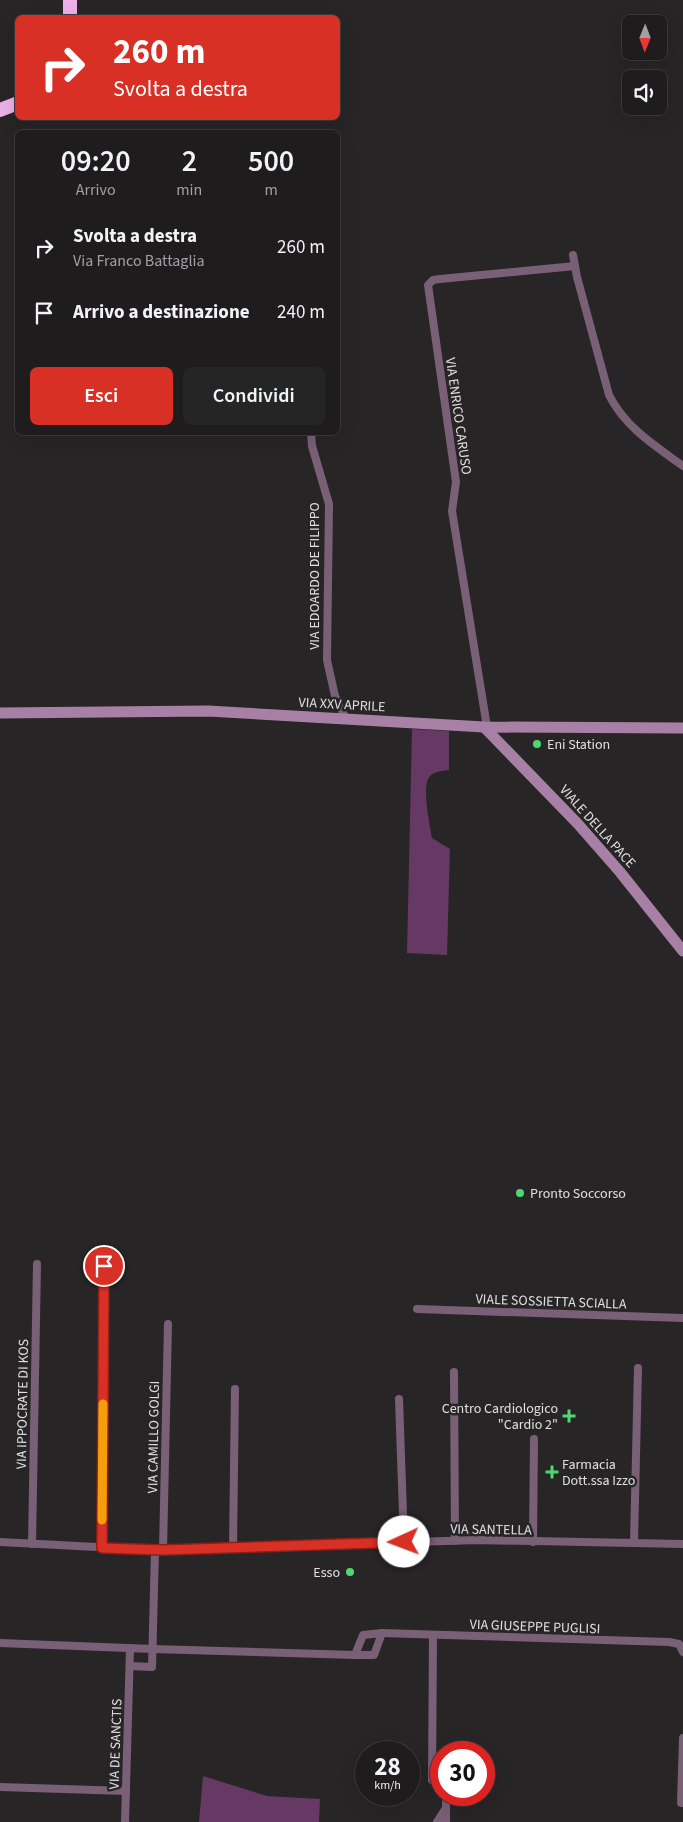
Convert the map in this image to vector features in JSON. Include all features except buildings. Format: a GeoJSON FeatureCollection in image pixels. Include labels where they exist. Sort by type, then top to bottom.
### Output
{"type":"FeatureCollection","features":[{"type":"Feature","properties":{"kind":"highway"},"geometry":{"type":"LineString","coordinates":[[62,0],[63,15]]}},
{"type":"Feature","properties":{"kind":"highway"},"geometry":{"type":"LineString","coordinates":[[70,0],[70,15]]}},
{"type":"Feature","properties":{"kind":"highway"},"geometry":{"type":"LineString","coordinates":[[0,102],[15,96]]}},
{"type":"Feature","properties":{"kind":"highway"},"geometry":{"type":"LineString","coordinates":[[0,110],[15,104]]}},
{"type":"Feature","properties":{"kind":"street"},"geometry":{"type":"LineString","coordinates":[[573,255],[609,395],[615,407],[620,416],[636,431],[683,466]]}},
{"type":"Feature","properties":{"kind":"street","name":"VIA ENRICO CARUSO"},"geometry":{"type":"LineString","coordinates":[[486,727],[452,511],[456,482],[428,285],[433,280],[440,279],[575,266]]}},
{"type":"Feature","properties":{"kind":"street","name":"VIA EDOARDO DE FILIPPO"},"geometry":{"type":"LineString","coordinates":[[311,435],[312,446],[328,504],[327,660],[335,696],[346,719]]}},
{"type":"Feature","properties":{"kind":"street","name":"VIA XXV APRILE"},"geometry":{"type":"LineString","coordinates":[[0,713],[208,711],[486,727],[683,728]]}},
{"type":"Feature","properties":{"kind":"street","name":"VIALE DELLA PACE"},"geometry":{"type":"LineString","coordinates":[[486,727],[578,824],[620,872],[683,951]]}},
{"type":"Feature","properties":{"kind":"street","name":"VIA IPPOCRATE DI KOS"},"geometry":{"type":"LineString","coordinates":[[32,1544],[37,1264]]}},
{"type":"Feature","properties":{"kind":"street"},"geometry":{"type":"LineString","coordinates":[[102,1548],[104,1266]]}},
{"type":"Feature","properties":{"kind":"street","name":"VIALE SOSSIETTA SCIALLA"},"geometry":{"type":"LineString","coordinates":[[417,1309],[683,1318]]}},
{"type":"Feature","properties":{"kind":"street","name":"VIA CAMILLO GOLGI"},"geometry":{"type":"LineString","coordinates":[[159,1550],[168,1324]]}},
{"type":"Feature","properties":{"kind":"street"},"geometry":{"type":"LineString","coordinates":[[634,1543],[638,1368]]}},
{"type":"Feature","properties":{"kind":"street"},"geometry":{"type":"LineString","coordinates":[[454,1372],[455,1541]]}},
{"type":"Feature","properties":{"kind":"street"},"geometry":{"type":"LineString","coordinates":[[233,1548],[235,1389]]}},
{"type":"Feature","properties":{"kind":"street"},"geometry":{"type":"LineString","coordinates":[[399,1399],[404,1542]]}},
{"type":"Feature","properties":{"kind":"street"},"geometry":{"type":"LineString","coordinates":[[533,1542],[534,1439]]}},
{"type":"Feature","properties":{"kind":"street","name":"VIA SANTELLA"},"geometry":{"type":"LineString","coordinates":[[0,1542],[159,1550],[455,1541],[683,1544]]}},
{"type":"Feature","properties":{"kind":"street"},"geometry":{"type":"LineString","coordinates":[[130,1666],[152,1667],[159,1550]]}},
{"type":"Feature","properties":{"kind":"street"},"geometry":{"type":"LineString","coordinates":[[0,1643],[374,1655],[382,1634]]}},
{"type":"Feature","properties":{"kind":"street","name":"VIA GIUSEPPE PUGLISI"},"geometry":{"type":"LineString","coordinates":[[355,1655],[363,1635],[382,1634],[669,1642],[679,1644],[683,1652]]}},
{"type":"Feature","properties":{"kind":"street"},"geometry":{"type":"LineString","coordinates":[[432,1741],[433,1635]]}},
{"type":"Feature","properties":{"kind":"street","name":"VIA DE SANCTIS"},"geometry":{"type":"LineString","coordinates":[[125,1822],[130,1648]]}},
{"type":"Feature","properties":{"kind":"street"},"geometry":{"type":"LineString","coordinates":[[682,1803],[683,1738]]}},
{"type":"Feature","properties":{"kind":"street"},"geometry":{"type":"LineString","coordinates":[[0,1786],[126,1791]]}},
{"type":"Feature","properties":{"kind":"street"},"geometry":{"type":"LineString","coordinates":[[436,1822],[446,1808]]}},
{"type":"Feature","properties":{"kind":"street"},"geometry":{"type":"LineString","coordinates":[[446,1808],[446,1822]]}},
{"type":"Feature","properties":{"kind":"shaded area"},"geometry":{"type":"Polygon","coordinates":[[[412,729],[449,731],[449,770],[432,774],[427,780],[426,787],[432,838],[450,849],[447,955],[407,953],[412,729]]]}},
{"type":"Feature","properties":{"kind":"shaded area"},"geometry":{"type":"Polygon","coordinates":[[[203,1776],[267,1796],[320,1799],[319,1822],[199,1822],[203,1776]]]}},
{"type":"Feature","properties":{"kind":"slow traffic"},"geometry":{"type":"LineString","coordinates":[[102,1520],[103,1404]]}},
{"type":"Feature","properties":{"kind":"place","name":"Eni Station"},"geometry":{"type":"Point","coordinates":[537,744]}},
{"type":"Feature","properties":{"kind":"place","name":"Pronto Soccorso"},"geometry":{"type":"Point","coordinates":[520,1193]}},
{"type":"Feature","properties":{"kind":"place","name":"Centro Cardiologico \"Cardio 2\""},"geometry":{"type":"Point","coordinates":[569,1416]}},
{"type":"Feature","properties":{"kind":"place","name":"Farmacia Dott.ssa Izzo"},"geometry":{"type":"Point","coordinates":[552,1472]}},
{"type":"Feature","properties":{"kind":"place","name":"Esso"},"geometry":{"type":"Point","coordinates":[350,1572]}},
{"type":"Feature","properties":{"kind":"route"},"geometry":{"type":"LineString","coordinates":[[104,1266],[102,1548],[163,1550],[404,1542]]}}]}
